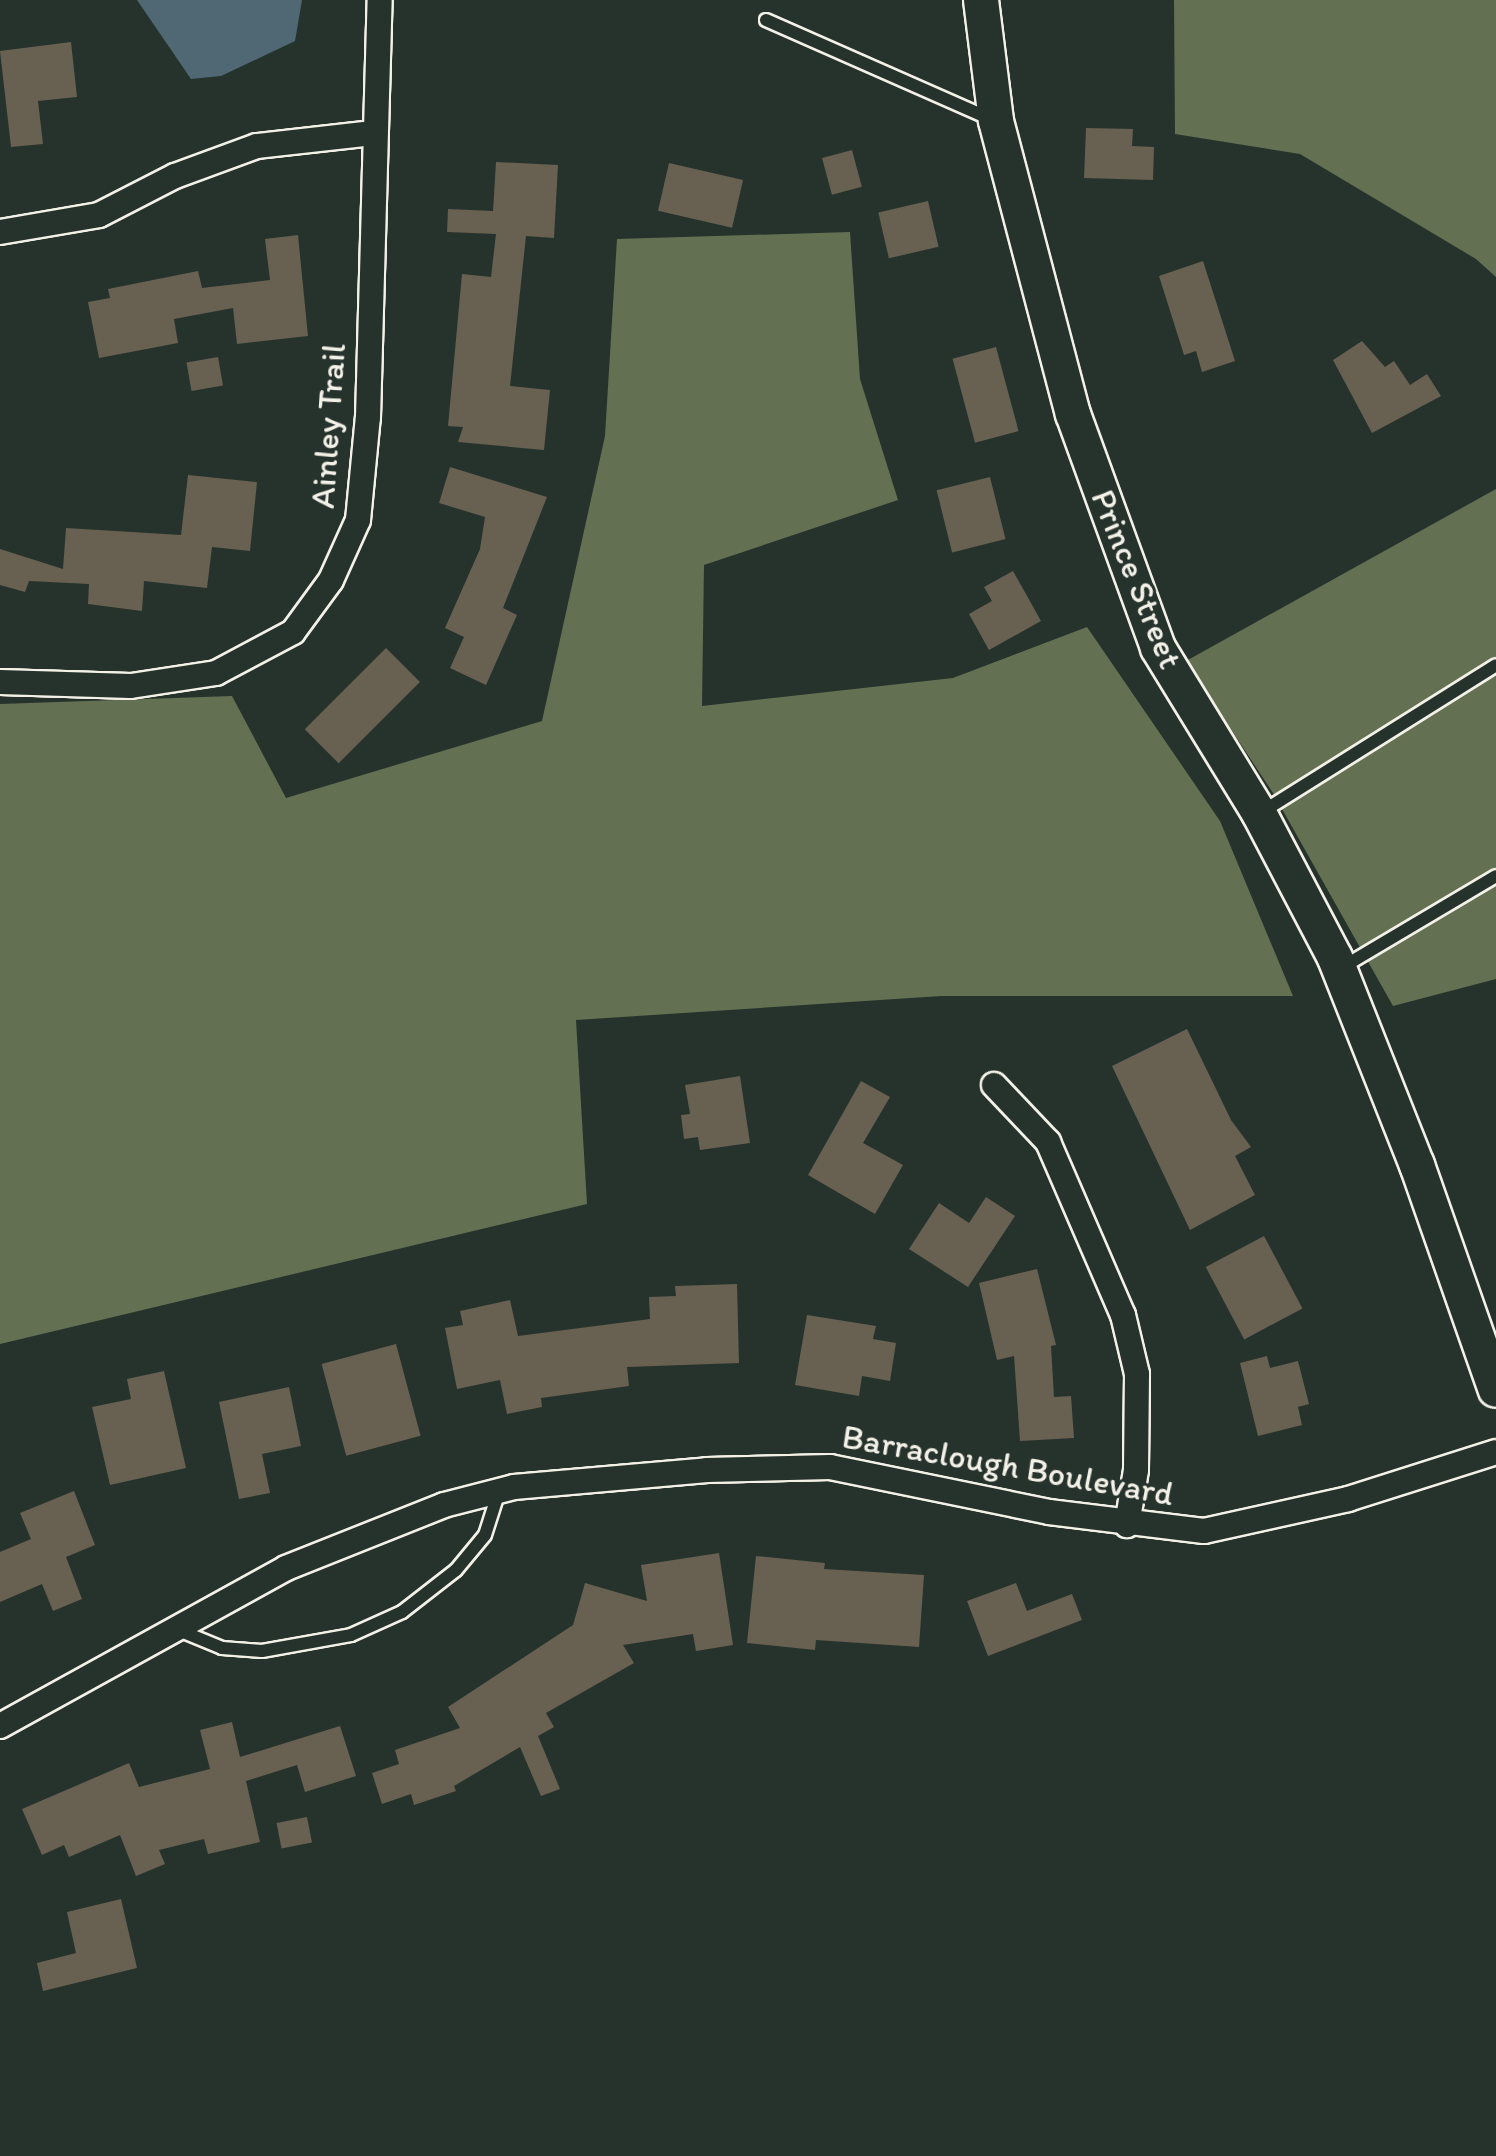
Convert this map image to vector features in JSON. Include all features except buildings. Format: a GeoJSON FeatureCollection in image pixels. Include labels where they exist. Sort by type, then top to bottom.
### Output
{"type":"FeatureCollection","features":[{"type":"Feature","properties":{"kind":"street","name":"Ainley Trail"},"geometry":{"type":"LineString","coordinates":[[0,682],[131,686],[216,673],[293,632],[331,580],[358,520],[368,417],[372,133],[380,0]]}},
{"type":"Feature","properties":{"kind":"street","name":"Prince Street"},"geometry":{"type":"LineString","coordinates":[[981,0],[996,121],[1073,414],[1158,648],[1259,813],[1339,969],[1417,1165],[1496,1390]]}},
{"type":"Feature","properties":{"kind":"street"},"geometry":{"type":"LineString","coordinates":[[0,232],[99,215],[175,176],[257,146],[372,133]]}},
{"type":"Feature","properties":{"kind":"street"},"geometry":{"type":"LineString","coordinates":[[994,1085],[1048,1142],[1123,1315],[1137,1374],[1136,1470],[1127,1525]]}},
{"type":"Feature","properties":{"kind":"street","name":"Barraclough Boulevard"},"geometry":{"type":"LineString","coordinates":[[0,1726],[286,1568],[444,1505],[499,1491],[707,1470],[830,1467],[1127,1525],[1204,1531],[1348,1499],[1496,1452]]}},
{"type":"Feature","properties":{"kind":"lane"},"geometry":{"type":"LineString","coordinates":[[766,20],[996,121]]}},
{"type":"Feature","properties":{"kind":"lane"},"geometry":{"type":"LineString","coordinates":[[1259,813],[1496,665]]}},
{"type":"Feature","properties":{"kind":"lane"},"geometry":{"type":"LineString","coordinates":[[1339,969],[1496,876]]}},
{"type":"Feature","properties":{"kind":"lane"},"geometry":{"type":"LineString","coordinates":[[176,1629],[222,1648],[262,1651],[351,1635],[402,1612],[456,1570],[485,1535],[499,1491]]}},
{"type":"Feature","properties":{"kind":"green space"},"geometry":{"type":"Polygon","coordinates":[[[1174,0],[1496,0],[1496,277],[1476,259],[1300,154],[1175,134],[1174,0]]]}},
{"type":"Feature","properties":{"kind":"green space"},"geometry":{"type":"Polygon","coordinates":[[[850,232],[860,379],[898,500],[704,565],[702,706],[953,678],[1087,627],[1220,821],[1293,996],[941,996],[576,1020],[587,1204],[0,1344],[0,704],[232,696],[286,798],[542,721],[605,436],[617,239],[850,232]]]}},
{"type":"Feature","properties":{"kind":"green space"},"geometry":{"type":"Polygon","coordinates":[[[1496,489],[1496,979],[1393,1006],[1273,793],[1186,661],[1496,489]]]}},
{"type":"Feature","properties":{"kind":"water"},"geometry":{"type":"Polygon","coordinates":[[[137,0],[302,0],[295,41],[221,76],[191,79],[137,0]]]}}]}
